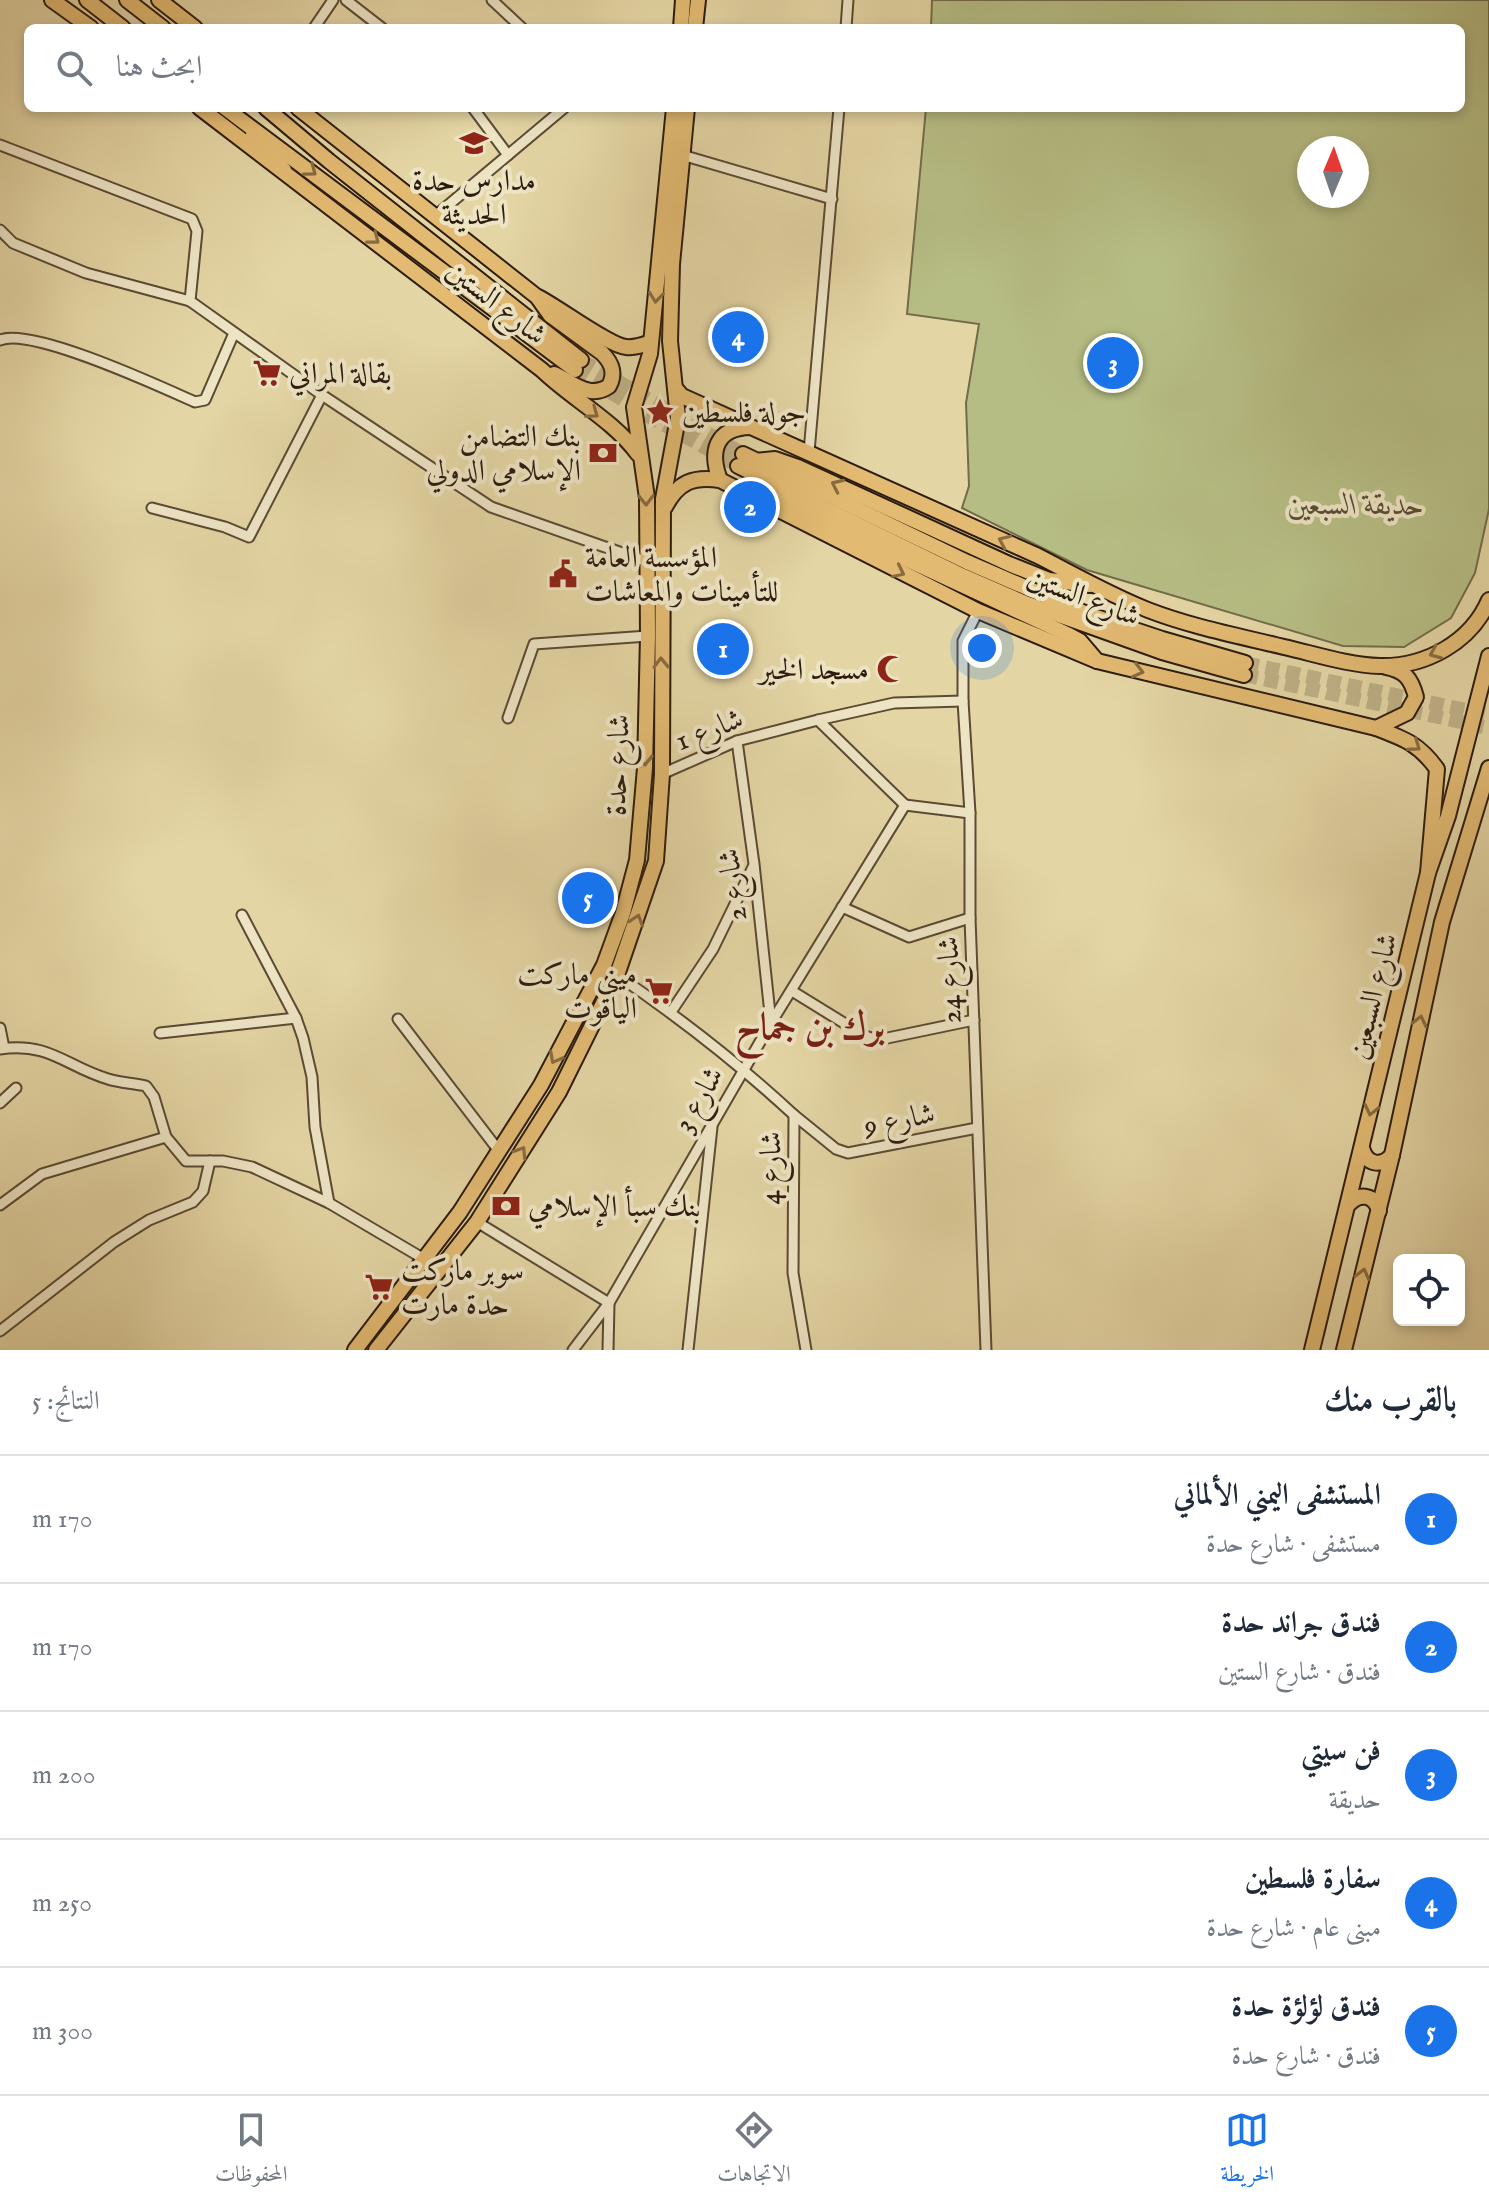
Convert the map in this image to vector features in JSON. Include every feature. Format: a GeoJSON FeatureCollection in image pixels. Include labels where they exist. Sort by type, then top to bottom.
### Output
{"type":"FeatureCollection","features":[{"type":"Feature","properties":{"kind":"main road"},"geometry":{"type":"LineString","coordinates":[[52,0],[85,24]]}},
{"type":"Feature","properties":{"kind":"main road"},"geometry":{"type":"LineString","coordinates":[[87,0],[118,24]]}},
{"type":"Feature","properties":{"kind":"main road"},"geometry":{"type":"LineString","coordinates":[[127,0],[158,24]]}},
{"type":"Feature","properties":{"kind":"main road"},"geometry":{"type":"LineString","coordinates":[[159,0],[190,24]]}},
{"type":"Feature","properties":{"kind":"main road"},"geometry":{"type":"LineString","coordinates":[[681,24],[683,0]]}},
{"type":"Feature","properties":{"kind":"main road"},"geometry":{"type":"LineString","coordinates":[[695,24],[698,0]]}},
{"type":"Feature","properties":{"kind":"main road","name":"شارع الستين"},"geometry":{"type":"LineString","coordinates":[[205,112],[542,370],[559,387],[620,433],[641,458]]}},
{"type":"Feature","properties":{"kind":"main road"},"geometry":{"type":"LineString","coordinates":[[231,112],[284,170]]}},
{"type":"Feature","properties":{"kind":"main road","name":"شارع الستين"},"geometry":{"type":"LineString","coordinates":[[231,112],[578,365],[271,112]]}},
{"type":"Feature","properties":{"kind":"main road","name":"شارع الستين"},"geometry":{"type":"LineString","coordinates":[[303,112],[536,296],[556,305],[615,345],[637,347],[651,342]]}},
{"type":"Feature","properties":{"kind":"main road","name":"شارع حدة"},"geometry":{"type":"LineString","coordinates":[[355,1350],[460,1212],[541,1085],[604,965],[623,913],[637,860],[645,768],[648,636],[645,561],[647,498],[634,407],[651,342],[674,112]]}},
{"type":"Feature","properties":{"kind":"main road","name":"شارع حدة"},"geometry":{"type":"LineString","coordinates":[[376,1350],[477,1222],[559,1092],[617,975],[656,861],[662,774],[660,652],[663,511],[678,418],[670,341],[672,264],[687,112]]}},
{"type":"Feature","properties":{"kind":"main road"},"geometry":{"type":"LineString","coordinates":[[536,296],[550,315],[609,360],[613,373],[609,386],[596,392],[587,391],[542,370]]}},
{"type":"Feature","properties":{"kind":"main road"},"geometry":{"type":"LineString","coordinates":[[676,389],[682,396],[1038,556],[1090,585],[1151,611],[1333,659],[1399,670],[1411,680],[1416,697],[1407,713],[1376,728]]}},
{"type":"Feature","properties":{"kind":"main road"},"geometry":{"type":"LineString","coordinates":[[720,480],[714,455],[718,442],[728,432],[751,427]]}},
{"type":"Feature","properties":{"kind":"main road"},"geometry":{"type":"LineString","coordinates":[[1090,585],[1049,580],[798,467],[775,459],[748,464],[775,497],[1016,613],[1067,634],[1080,641],[1097,661]]}},
{"type":"Feature","properties":{"kind":"main road","name":"شارع الستين"},"geometry":{"type":"LineString","coordinates":[[748,464],[1087,614],[1244,669]]}},
{"type":"Feature","properties":{"kind":"main road"},"geometry":{"type":"LineString","coordinates":[[663,511],[672,493],[683,482],[702,477],[720,480],[978,611],[1097,661],[1376,728],[1408,740],[1424,751],[1437,769],[1428,873]]}},
{"type":"Feature","properties":{"kind":"main road"},"geometry":{"type":"LineString","coordinates":[[1382,666],[1425,658],[1460,641],[1482,616],[1489,600]]}},
{"type":"Feature","properties":{"kind":"main road","name":"شارع السبعين"},"geometry":{"type":"LineString","coordinates":[[1312,1350],[1428,873],[1448,816],[1489,656]]}},
{"type":"Feature","properties":{"kind":"main road","name":"شارع السبعين"},"geometry":{"type":"LineString","coordinates":[[1344,1350],[1392,1155],[1442,922],[1489,768]]}},
{"type":"Feature","properties":{"kind":"main road"},"geometry":{"type":"LineString","coordinates":[[641,823],[659,822]]}},
{"type":"Feature","properties":{"kind":"main road"},"geometry":{"type":"LineString","coordinates":[[1362,1148],[1366,1158],[1374,1163],[1385,1162],[1392,1155]]}},
{"type":"Feature","properties":{"kind":"main road"},"geometry":{"type":"LineString","coordinates":[[1349,1204],[1356,1197],[1367,1197],[1375,1202],[1379,1211]]}},
{"type":"Feature","properties":{"kind":"street"},"geometry":{"type":"LineString","coordinates":[[317,24],[333,0]]}},
{"type":"Feature","properties":{"kind":"street"},"geometry":{"type":"LineString","coordinates":[[346,0],[377,24]]}},
{"type":"Feature","properties":{"kind":"street"},"geometry":{"type":"LineString","coordinates":[[492,0],[518,24]]}},
{"type":"Feature","properties":{"kind":"street"},"geometry":{"type":"LineString","coordinates":[[846,24],[848,0]]}},
{"type":"Feature","properties":{"kind":"street"},"geometry":{"type":"LineString","coordinates":[[476,112],[508,155]]}},
{"type":"Feature","properties":{"kind":"street"},"geometry":{"type":"LineString","coordinates":[[434,217],[559,112]]}},
{"type":"Feature","properties":{"kind":"street"},"geometry":{"type":"LineString","coordinates":[[809,452],[839,112]]}},
{"type":"Feature","properties":{"kind":"street"},"geometry":{"type":"LineString","coordinates":[[0,145],[192,219],[197,231],[190,301]]}},
{"type":"Feature","properties":{"kind":"street"},"geometry":{"type":"LineString","coordinates":[[682,155],[832,199]]}},
{"type":"Feature","properties":{"kind":"street"},"geometry":{"type":"LineString","coordinates":[[0,230],[13,243],[86,273],[190,301],[322,395],[491,507],[645,561]]}},
{"type":"Feature","properties":{"kind":"street"},"geometry":{"type":"LineString","coordinates":[[0,340],[8,337],[35,341],[123,370],[195,402],[205,400],[234,333]]}},
{"type":"Feature","properties":{"kind":"street"},"geometry":{"type":"LineString","coordinates":[[152,508],[225,527],[249,537],[322,395]]}},
{"type":"Feature","properties":{"kind":"street","name":"شارع 24"},"geometry":{"type":"LineString","coordinates":[[978,611],[963,641],[963,701],[970,813],[970,918],[986,1350]]}},
{"type":"Feature","properties":{"kind":"street"},"geometry":{"type":"LineString","coordinates":[[508,718],[534,644],[648,636]]}},
{"type":"Feature","properties":{"kind":"street","name":"شارع 1"},"geometry":{"type":"LineString","coordinates":[[662,774],[737,741],[818,720],[894,703],[963,701]]}},
{"type":"Feature","properties":{"kind":"street"},"geometry":{"type":"LineString","coordinates":[[818,720],[905,805],[970,813]]}},
{"type":"Feature","properties":{"kind":"street","name":"شارع 2"},"geometry":{"type":"LineString","coordinates":[[737,741],[771,1023]]}},
{"type":"Feature","properties":{"kind":"street","name":"شارع 3"},"geometry":{"type":"LineString","coordinates":[[573,1350],[609,1303],[744,1068],[905,805]]}},
{"type":"Feature","properties":{"kind":"street"},"geometry":{"type":"LineString","coordinates":[[671,1012],[713,949],[754,864]]}},
{"type":"Feature","properties":{"kind":"street"},"geometry":{"type":"LineString","coordinates":[[842,907],[909,937],[970,918]]}},
{"type":"Feature","properties":{"kind":"street"},"geometry":{"type":"LineString","coordinates":[[242,915],[296,1018],[312,1077],[315,1127],[329,1203]]}},
{"type":"Feature","properties":{"kind":"street","name":"شارع 4"},"geometry":{"type":"LineString","coordinates":[[617,975],[744,1068],[794,1115],[793,1273],[806,1350]]}},
{"type":"Feature","properties":{"kind":"street"},"geometry":{"type":"LineString","coordinates":[[792,991],[865,1036],[878,1040],[974,1020]]}},
{"type":"Feature","properties":{"kind":"street"},"geometry":{"type":"LineString","coordinates":[[160,1033],[296,1018]]}},
{"type":"Feature","properties":{"kind":"street"},"geometry":{"type":"LineString","coordinates":[[398,1019],[499,1151]]}},
{"type":"Feature","properties":{"kind":"street"},"geometry":{"type":"LineString","coordinates":[[0,1028],[2,1048],[25,1046],[44,1050],[108,1079],[146,1086],[154,1097],[166,1137],[186,1161],[223,1161],[252,1167],[329,1203],[424,1259]]}},
{"type":"Feature","properties":{"kind":"street"},"geometry":{"type":"LineString","coordinates":[[0,1103],[16,1088]]}},
{"type":"Feature","properties":{"kind":"street","name":"شارع 9"},"geometry":{"type":"LineString","coordinates":[[794,1115],[836,1149],[848,1153],[977,1128]]}},
{"type":"Feature","properties":{"kind":"street"},"geometry":{"type":"LineString","coordinates":[[688,1350],[713,1121]]}},
{"type":"Feature","properties":{"kind":"street"},"geometry":{"type":"LineString","coordinates":[[0,1205],[42,1174],[166,1137]]}},
{"type":"Feature","properties":{"kind":"street"},"geometry":{"type":"LineString","coordinates":[[0,1331],[114,1242],[149,1220],[193,1202],[203,1191],[210,1161]]}},
{"type":"Feature","properties":{"kind":"street"},"geometry":{"type":"LineString","coordinates":[[477,1222],[609,1303],[608,1350]]}},
{"type":"Feature","properties":{"kind":"green space","name":"حديقة السبعين"},"geometry":{"type":"Polygon","coordinates":[[[932,0],[1489,0],[1489,509],[1475,573],[1451,618],[1404,647],[1343,646],[1087,570],[962,508],[969,486],[966,403],[979,324],[907,314],[926,112],[1465,112],[1465,24],[931,24],[932,0]]]}},
{"type":"Feature","properties":{"kind":"tunnel"},"geometry":{"type":"LineString","coordinates":[[581,360],[743,454]]}},
{"type":"Feature","properties":{"kind":"tunnel"},"geometry":{"type":"LineString","coordinates":[[575,370],[738,466]]}},
{"type":"Feature","properties":{"kind":"tunnel"},"geometry":{"type":"LineString","coordinates":[[1245,663],[1489,715]]}},
{"type":"Feature","properties":{"kind":"tunnel"},"geometry":{"type":"LineString","coordinates":[[1244,675],[1489,728]]}},
{"type":"Feature","properties":{"kind":"place","name":"مدارس حدة الحديثة"},"geometry":{"type":"Point","coordinates":[474,143]}},
{"type":"Feature","properties":{"kind":"place","name":"سفارة فلسطين"},"geometry":{"type":"Point","coordinates":[738,337]}},
{"type":"Feature","properties":{"kind":"place","name":"فن سيتي"},"geometry":{"type":"Point","coordinates":[1113,363]}},
{"type":"Feature","properties":{"kind":"place","name":"بقالة المراني"},"geometry":{"type":"Point","coordinates":[267,373]}},
{"type":"Feature","properties":{"kind":"place","name":"جولة فلسطين"},"geometry":{"type":"Point","coordinates":[660,412]}},
{"type":"Feature","properties":{"kind":"place","name":"بنك التضامن الإسلامي الدولي"},"geometry":{"type":"Point","coordinates":[603,453]}},
{"type":"Feature","properties":{"kind":"place","name":"فندق جراند حدة"},"geometry":{"type":"Point","coordinates":[750,507]}},
{"type":"Feature","properties":{"kind":"place","name":"المؤسسة العامة للتأمينات والمعاشات"},"geometry":{"type":"Point","coordinates":[563,574]}},
{"type":"Feature","properties":{"kind":"place","name":"المستشفى اليمني الألماني"},"geometry":{"type":"Point","coordinates":[723,649]}},
{"type":"Feature","properties":{"kind":"place","name":"مسجد الخير"},"geometry":{"type":"Point","coordinates":[891,669]}},
{"type":"Feature","properties":{"kind":"place","name":"فندق لؤلؤة حدة"},"geometry":{"type":"Point","coordinates":[588,898]}},
{"type":"Feature","properties":{"kind":"place","name":"ميني ماركت الياقوت"},"geometry":{"type":"Point","coordinates":[659,991]}},
{"type":"Feature","properties":{"kind":"place","name":"بنك سبأ الإسلامي"},"geometry":{"type":"Point","coordinates":[506,1206]}},
{"type":"Feature","properties":{"kind":"place","name":"سوبر ماركت حدة مارت"},"geometry":{"type":"Point","coordinates":[379,1287]}},
{"type":"Feature","properties":{"kind":"district","name":"برك بن جماح"},"geometry":{"type":"Point","coordinates":[810,1026]}}]}
